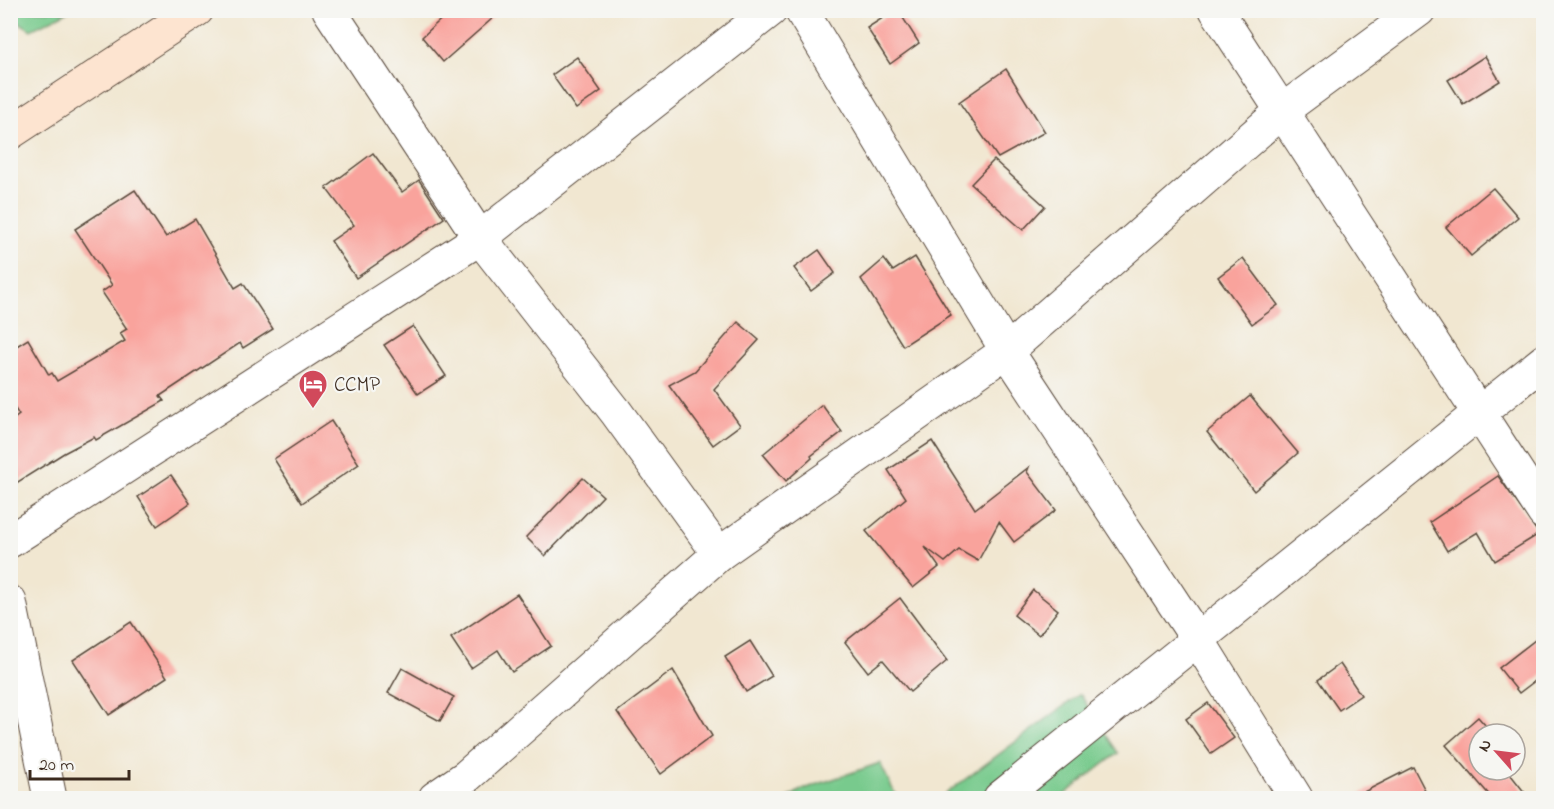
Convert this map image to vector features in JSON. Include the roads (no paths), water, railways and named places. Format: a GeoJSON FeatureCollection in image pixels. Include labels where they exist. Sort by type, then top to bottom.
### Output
{"type":"FeatureCollection","features":[{"type":"Feature","properties":{"kind":"street"},"geometry":{"type":"LineString","coordinates":[[10,133],[197,10]]}},
{"type":"Feature","properties":{"kind":"street"},"geometry":{"type":"LineString","coordinates":[[329,10],[480,237],[616,412],[719,554]]}},
{"type":"Feature","properties":{"kind":"street"},"geometry":{"type":"LineString","coordinates":[[10,541],[480,237],[771,10]]}},
{"type":"Feature","properties":{"kind":"street"},"geometry":{"type":"LineString","coordinates":[[801,10],[1007,351],[1198,640],[1296,798]]}},
{"type":"Feature","properties":{"kind":"street"},"geometry":{"type":"LineString","coordinates":[[1216,10],[1544,513]]}},
{"type":"Feature","properties":{"kind":"street"},"geometry":{"type":"LineString","coordinates":[[435,798],[472,787],[719,554],[1007,351],[1283,110],[1419,10]]}},
{"type":"Feature","properties":{"kind":"street"},"geometry":{"type":"LineString","coordinates":[[1000,798],[1544,361]]}},
{"type":"Feature","properties":{"kind":"street"},"geometry":{"type":"LineString","coordinates":[[10,602],[51,798]]}},
{"type":"Feature","properties":{"kind":"place","name":"CCMP"},"geometry":{"type":"Point","coordinates":[313,410]}}]}
